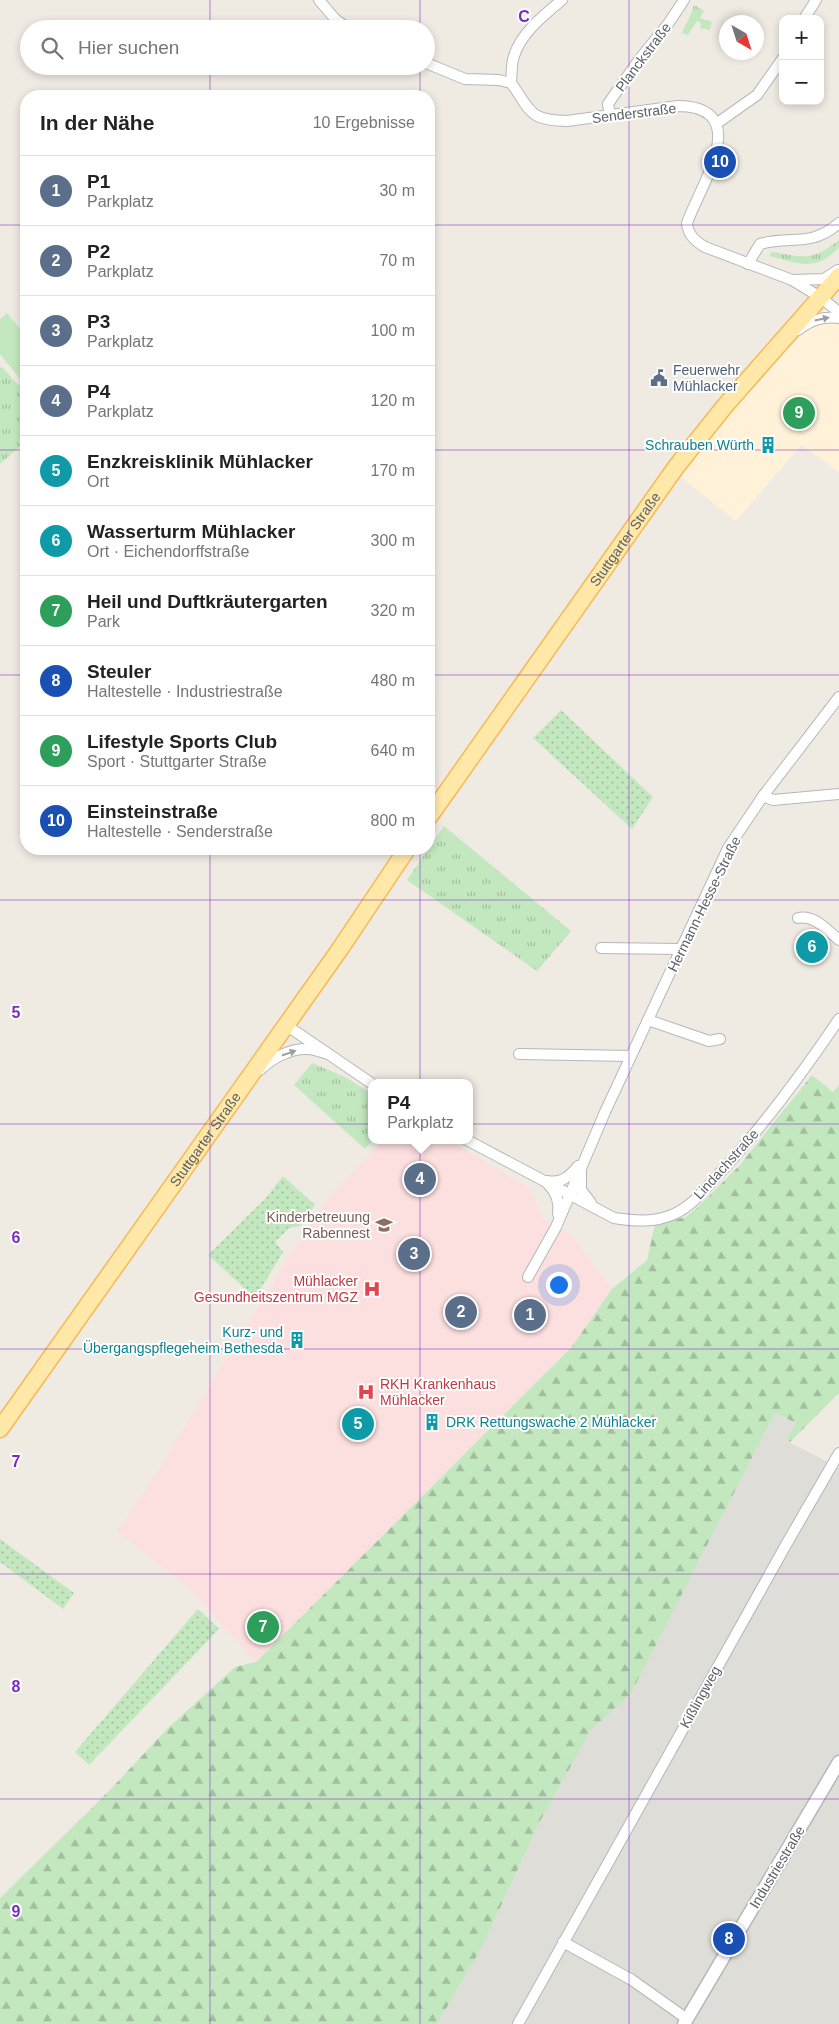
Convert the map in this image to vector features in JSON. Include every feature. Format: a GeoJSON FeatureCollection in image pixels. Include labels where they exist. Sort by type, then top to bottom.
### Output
{"type":"FeatureCollection","features":[{"type":"Feature","properties":{"kind":"main road","name":"Stuttgarter Straße"},"geometry":{"type":"LineString","coordinates":[[435,809],[676,467],[724,407],[839,276]]}},
{"type":"Feature","properties":{"kind":"main road","name":"Stuttgarter Straße"},"geometry":{"type":"LineString","coordinates":[[0,1429],[286,1026],[403,855]]}},
{"type":"Feature","properties":{"kind":"street"},"geometry":{"type":"LineString","coordinates":[[319,0],[335,20]]}},
{"type":"Feature","properties":{"kind":"street"},"geometry":{"type":"LineString","coordinates":[[435,67],[465,79],[499,80],[511,83],[514,56],[524,38],[536,22],[562,0]]}},
{"type":"Feature","properties":{"kind":"street","name":"Planckstraße"},"geometry":{"type":"LineString","coordinates":[[610,115],[608,104],[638,60],[668,24],[684,0]]}},
{"type":"Feature","properties":{"kind":"street"},"geometry":{"type":"LineString","coordinates":[[807,15],[816,0]]}},
{"type":"Feature","properties":{"kind":"street"},"geometry":{"type":"LineString","coordinates":[[782,60],[757,95],[716,124],[718,148],[690,215],[687,223],[688,228],[696,241],[705,247],[792,280],[820,297],[839,312]]}},
{"type":"Feature","properties":{"kind":"street","name":"Senderstraße"},"geometry":{"type":"LineString","coordinates":[[511,83],[525,107],[542,118],[567,121],[687,106],[702,110],[713,118],[716,124]]}},
{"type":"Feature","properties":{"kind":"street"},"geometry":{"type":"LineString","coordinates":[[748,264],[760,244],[776,240],[800,241],[820,236],[839,224]]}},
{"type":"Feature","properties":{"kind":"street"},"geometry":{"type":"LineString","coordinates":[[792,280],[824,279],[839,270]]}},
{"type":"Feature","properties":{"kind":"street"},"geometry":{"type":"LineString","coordinates":[[778,346],[801,328],[815,320],[828,317],[839,318]]}},
{"type":"Feature","properties":{"kind":"street","name":"Hermann-Hesse-Straße"},"geometry":{"type":"LineString","coordinates":[[528,1277],[556,1227],[586,1155],[728,848],[763,796],[839,697]]}},
{"type":"Feature","properties":{"kind":"street"},"geometry":{"type":"LineString","coordinates":[[763,796],[773,800],[839,794]]}},
{"type":"Feature","properties":{"kind":"street"},"geometry":{"type":"LineString","coordinates":[[798,918],[805,916],[812,919],[839,940]]}},
{"type":"Feature","properties":{"kind":"street"},"geometry":{"type":"LineString","coordinates":[[601,948],[681,949]]}},
{"type":"Feature","properties":{"kind":"street","name":"Lindachstraße"},"geometry":{"type":"LineString","coordinates":[[569,1194],[614,1218],[630,1220],[666,1218],[686,1208],[746,1143],[793,1085],[839,1018]]}},
{"type":"Feature","properties":{"kind":"street"},"geometry":{"type":"LineString","coordinates":[[648,1020],[709,1041],[720,1039]]}},
{"type":"Feature","properties":{"kind":"street"},"geometry":{"type":"LineString","coordinates":[[286,1026],[368,1081]]}},
{"type":"Feature","properties":{"kind":"street"},"geometry":{"type":"LineString","coordinates":[[238,1092],[262,1067],[288,1052],[308,1049],[328,1054]]}},
{"type":"Feature","properties":{"kind":"street"},"geometry":{"type":"LineString","coordinates":[[519,1054],[631,1056]]}},
{"type":"Feature","properties":{"kind":"street","name":"Hermann-Hesse-Straße"},"geometry":{"type":"LineString","coordinates":[[473,1143],[569,1194]]}},
{"type":"Feature","properties":{"kind":"street"},"geometry":{"type":"LineString","coordinates":[[586,1155],[581,1177],[581,1190],[590,1202],[600,1210]]}},
{"type":"Feature","properties":{"kind":"street","name":"Hermann-Hesse-Straße"},"geometry":{"type":"LineString","coordinates":[[544,1181],[552,1182],[571,1175],[586,1155]]}},
{"type":"Feature","properties":{"kind":"street","name":"Hermann-Hesse-Straße"},"geometry":{"type":"LineString","coordinates":[[544,1181],[555,1192],[558,1201],[559,1210],[556,1227]]}},
{"type":"Feature","properties":{"kind":"street"},"geometry":{"type":"LineString","coordinates":[[556,1227],[564,1213],[572,1207],[580,1206],[600,1210]]}},
{"type":"Feature","properties":{"kind":"street","name":"Kißlingweg"},"geometry":{"type":"LineString","coordinates":[[518,2024],[839,1453]]}},
{"type":"Feature","properties":{"kind":"street","name":"Industriestraße"},"geometry":{"type":"LineString","coordinates":[[686,2021],[839,1762]]}},
{"type":"Feature","properties":{"kind":"street"},"geometry":{"type":"LineString","coordinates":[[563,1942],[632,1980],[686,2021]]}},
{"type":"Feature","properties":{"kind":"shaded area"},"geometry":{"type":"Polygon","coordinates":[[[828,307],[839,315],[839,472],[801,445],[736,521],[680,476],[737,405],[828,307]]]}},
{"type":"Feature","properties":{"kind":"shaded area","name":"RKH Krankenhaus Mühlacker"},"geometry":{"type":"Polygon","coordinates":[[[380,1144],[456,1144],[530,1189],[544,1220],[571,1234],[612,1289],[571,1348],[256,1662],[193,1592],[117,1531],[156,1474],[287,1259],[333,1192],[380,1144]]]}},
{"type":"Feature","properties":{"kind":"shaded area"},"geometry":{"type":"Polygon","coordinates":[[[775,1413],[796,1423],[787,1441],[839,1468],[839,2024],[437,2024],[482,1947],[539,1823],[591,1730],[631,1692],[775,1413]]]}},
{"type":"Feature","properties":{"kind":"green space"},"geometry":{"type":"Polygon","coordinates":[[[694,5],[704,11],[700,18],[712,22],[710,30],[700,28],[701,23],[697,21],[688,35],[682,33],[694,5]]]}},
{"type":"Feature","properties":{"kind":"green space"},"geometry":{"type":"Polygon","coordinates":[[[839,240],[839,247],[831,255],[814,263],[798,263],[769,256],[772,252],[800,256],[814,255],[839,240]]]}},
{"type":"Feature","properties":{"kind":"green space"},"geometry":{"type":"Polygon","coordinates":[[[7,313],[20,329],[20,379],[0,354],[0,319],[7,313]]]}},
{"type":"Feature","properties":{"kind":"green space"},"geometry":{"type":"Polygon","coordinates":[[[2,367],[18,385],[20,384],[20,446],[0,464],[0,368],[2,367]]]}},
{"type":"Feature","properties":{"kind":"green space"},"geometry":{"type":"Polygon","coordinates":[[[561,710],[653,797],[632,829],[533,738],[561,710]]]}},
{"type":"Feature","properties":{"kind":"green space"},"geometry":{"type":"Polygon","coordinates":[[[444,826],[571,931],[537,971],[407,880],[424,855],[435,855],[435,839],[444,826]]]}},
{"type":"Feature","properties":{"kind":"green space"},"geometry":{"type":"Polygon","coordinates":[[[312,1063],[345,1077],[368,1091],[369,1144],[365,1149],[294,1085],[312,1063]]]}},
{"type":"Feature","properties":{"kind":"green space"},"geometry":{"type":"Polygon","coordinates":[[[812,1075],[833,1092],[839,1085],[839,1393],[790,1442],[787,1440],[796,1423],[775,1413],[631,1693],[591,1730],[539,1823],[482,1947],[437,2024],[0,2024],[0,1898],[106,1794],[169,1727],[235,1667],[256,1662],[571,1348],[612,1289],[647,1260],[655,1224],[686,1217],[699,1206],[739,1166],[812,1075]]]}},
{"type":"Feature","properties":{"kind":"green space"},"geometry":{"type":"Polygon","coordinates":[[[283,1176],[315,1205],[300,1226],[289,1228],[275,1242],[283,1252],[255,1298],[208,1255],[265,1199],[283,1176]]]}},
{"type":"Feature","properties":{"kind":"green space"},"geometry":{"type":"Polygon","coordinates":[[[0,1539],[74,1593],[63,1609],[0,1562],[0,1539]]]}},
{"type":"Feature","properties":{"kind":"green space"},"geometry":{"type":"Polygon","coordinates":[[[198,1609],[219,1629],[89,1765],[75,1752],[198,1609]]]}},
{"type":"Feature","properties":{"kind":"green space"},"geometry":{"type":"Polygon","coordinates":[[[263,1619],[270,1622],[273,1629],[270,1636],[263,1639],[256,1636],[253,1629],[256,1622],[263,1619]]]}},
{"type":"Feature","properties":{"kind":"place","name":"Einsteinstraße"},"geometry":{"type":"Point","coordinates":[720,162]}},
{"type":"Feature","properties":{"kind":"place","name":"Feuerwehr Mühlacker"},"geometry":{"type":"Point","coordinates":[659,378]}},
{"type":"Feature","properties":{"kind":"place","name":"Lifestyle Sports Club"},"geometry":{"type":"Point","coordinates":[799,413]}},
{"type":"Feature","properties":{"kind":"place","name":"Schrauben Würth"},"geometry":{"type":"Point","coordinates":[768,445]}},
{"type":"Feature","properties":{"kind":"place","name":"Wasserturm Mühlacker"},"geometry":{"type":"Point","coordinates":[812,947]}},
{"type":"Feature","properties":{"kind":"place","name":"P4"},"geometry":{"type":"Point","coordinates":[420,1179]}},
{"type":"Feature","properties":{"kind":"place","name":"Kinderbetreuung Rabennest"},"geometry":{"type":"Point","coordinates":[384,1225]}},
{"type":"Feature","properties":{"kind":"place","name":"P3"},"geometry":{"type":"Point","coordinates":[414,1254]}},
{"type":"Feature","properties":{"kind":"place","name":"Mühlacker Gesundheitszentrum MGZ"},"geometry":{"type":"Point","coordinates":[372,1289]}},
{"type":"Feature","properties":{"kind":"place","name":"P2"},"geometry":{"type":"Point","coordinates":[461,1312]}},
{"type":"Feature","properties":{"kind":"place","name":"P1"},"geometry":{"type":"Point","coordinates":[530,1315]}},
{"type":"Feature","properties":{"kind":"place","name":"Kurz- und Übergangspflegeheim Bethesda"},"geometry":{"type":"Point","coordinates":[297,1340]}},
{"type":"Feature","properties":{"kind":"place","name":"RKH Krankenhaus Mühlacker"},"geometry":{"type":"Point","coordinates":[366,1392]}},
{"type":"Feature","properties":{"kind":"place","name":"DRK Rettungswache 2 Mühlacker"},"geometry":{"type":"Point","coordinates":[432,1422]}},
{"type":"Feature","properties":{"kind":"place","name":"Enzkreisklinik Mühlacker"},"geometry":{"type":"Point","coordinates":[358,1424]}},
{"type":"Feature","properties":{"kind":"place","name":"Heil und Duftkräutergarten"},"geometry":{"type":"Point","coordinates":[263,1627]}},
{"type":"Feature","properties":{"kind":"place","name":"Steuler"},"geometry":{"type":"Point","coordinates":[729,1939]}}]}
